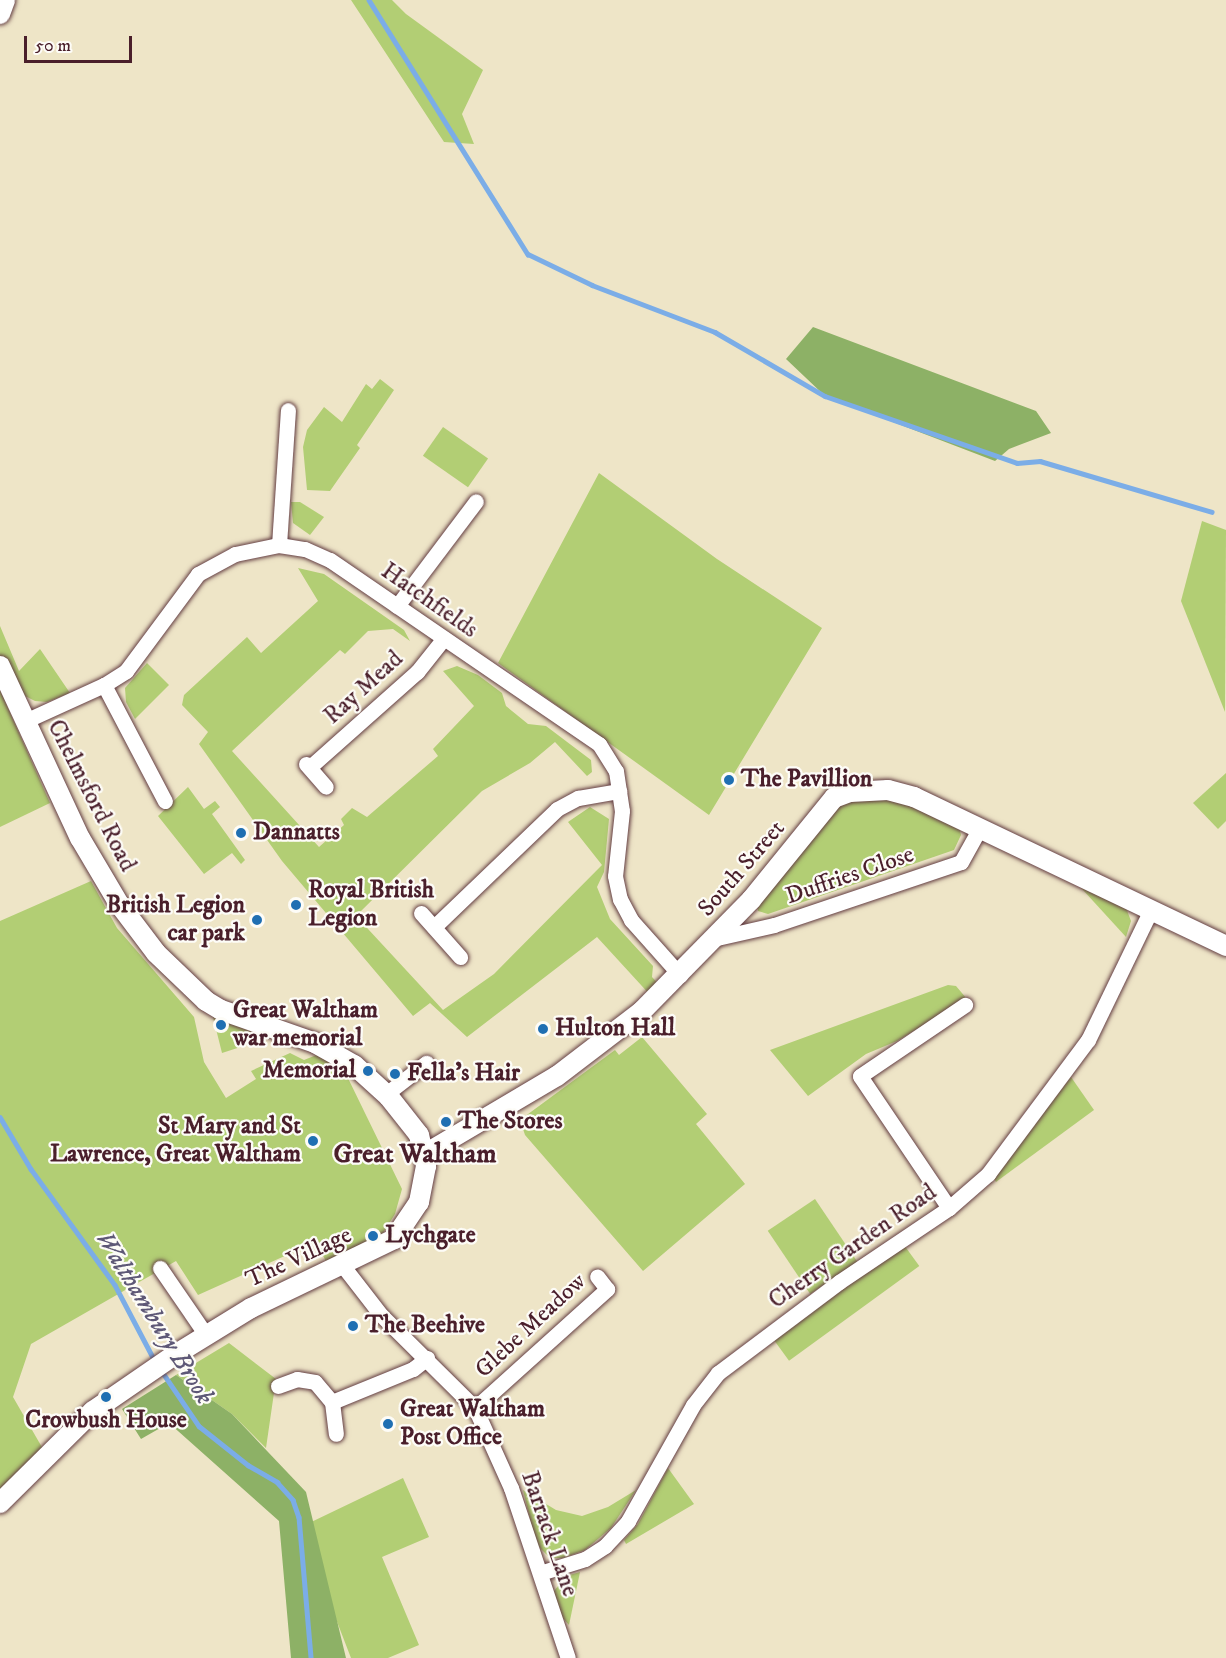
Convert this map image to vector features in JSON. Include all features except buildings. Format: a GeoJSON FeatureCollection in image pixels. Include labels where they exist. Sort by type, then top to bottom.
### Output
{"type":"FeatureCollection","features":[{"type":"Feature","properties":{"kind":"street"},"geometry":{"type":"LineString","coordinates":[[0,14],[5,0]]}},
{"type":"Feature","properties":{"kind":"street"},"geometry":{"type":"LineString","coordinates":[[279,545],[288,410]]}},
{"type":"Feature","properties":{"kind":"street"},"geometry":{"type":"LineString","coordinates":[[397,606],[476,501]]}},
{"type":"Feature","properties":{"kind":"street","name":"Hatchfields"},"geometry":{"type":"LineString","coordinates":[[25,722],[104,685],[126,671],[198,574],[235,554],[279,545],[305,549],[330,560],[598,744],[616,771],[620,791],[622,812],[615,876],[620,899],[632,920],[680,975]]}},
{"type":"Feature","properties":{"kind":"street","name":"Ray Mead"},"geometry":{"type":"LineString","coordinates":[[326,787],[309,765],[417,672],[444,638]]}},
{"type":"Feature","properties":{"kind":"street","name":"Chelmsford Road"},"geometry":{"type":"LineString","coordinates":[[0,666],[80,838],[119,904],[156,953],[206,1002],[344,1057],[386,1094],[419,1135],[425,1154]]}},
{"type":"Feature","properties":{"kind":"street"},"geometry":{"type":"LineString","coordinates":[[104,685],[165,801]]}},
{"type":"Feature","properties":{"kind":"street","name":"South Street"},"geometry":{"type":"LineString","coordinates":[[425,1154],[557,1076],[642,1011],[717,938],[834,798],[850,792],[888,790],[914,797],[1150,912],[1226,946]]}},
{"type":"Feature","properties":{"kind":"street"},"geometry":{"type":"LineString","coordinates":[[434,927],[557,809],[578,798],[620,791]]}},
{"type":"Feature","properties":{"kind":"street","name":"Duffries Close"},"geometry":{"type":"LineString","coordinates":[[717,938],[774,925],[961,862],[979,829]]}},
{"type":"Feature","properties":{"kind":"street","name":"Cherry Garden Road"},"geometry":{"type":"LineString","coordinates":[[540,1573],[585,1559],[605,1546],[628,1521],[693,1405],[718,1373],[833,1287],[949,1208],[1008,1152],[1088,1040],[1150,912]]}},
{"type":"Feature","properties":{"kind":"street"},"geometry":{"type":"LineString","coordinates":[[421,913],[460,957]]}},
{"type":"Feature","properties":{"kind":"street"},"geometry":{"type":"LineString","coordinates":[[949,1208],[860,1076],[965,1005]]}},
{"type":"Feature","properties":{"kind":"street"},"geometry":{"type":"LineString","coordinates":[[386,1094],[426,1063]]}},
{"type":"Feature","properties":{"kind":"street","name":"The Village"},"geometry":{"type":"LineString","coordinates":[[0,1503],[93,1411],[173,1356],[251,1308],[381,1248],[404,1228],[419,1202],[425,1154]]}},
{"type":"Feature","properties":{"kind":"street","name":"Barrack Lane"},"geometry":{"type":"LineString","coordinates":[[343,1266],[381,1315],[475,1408],[511,1488],[568,1658]]}},
{"type":"Feature","properties":{"kind":"street"},"geometry":{"type":"LineString","coordinates":[[160,1268],[206,1335]]}},
{"type":"Feature","properties":{"kind":"street","name":"Glebe Meadow"},"geometry":{"type":"LineString","coordinates":[[475,1408],[607,1289],[597,1276]]}},
{"type":"Feature","properties":{"kind":"street"},"geometry":{"type":"LineString","coordinates":[[332,1402],[413,1369],[427,1358]]}},
{"type":"Feature","properties":{"kind":"street"},"geometry":{"type":"LineString","coordinates":[[278,1386],[307,1379],[315,1382],[332,1402],[336,1434]]}},
{"type":"Feature","properties":{"kind":"green space"},"geometry":{"type":"Polygon","coordinates":[[[351,0],[392,0],[406,14],[483,70],[462,114],[474,144],[444,142],[351,0]]]}},
{"type":"Feature","properties":{"kind":"green space"},"geometry":{"type":"Polygon","coordinates":[[[813,327],[1036,411],[1051,433],[1009,449],[995,461],[825,396],[786,359],[813,327]]]}},
{"type":"Feature","properties":{"kind":"green space"},"geometry":{"type":"Polygon","coordinates":[[[380,379],[394,390],[357,445],[360,448],[330,491],[307,490],[303,447],[307,430],[324,407],[342,422],[366,384],[372,389],[380,379]]]}},
{"type":"Feature","properties":{"kind":"green space"},"geometry":{"type":"Polygon","coordinates":[[[443,427],[488,459],[468,487],[423,456],[443,427]]]}},
{"type":"Feature","properties":{"kind":"green space"},"geometry":{"type":"Polygon","coordinates":[[[599,473],[717,559],[822,628],[709,815],[498,663],[599,473]]]}},
{"type":"Feature","properties":{"kind":"green space"},"geometry":{"type":"Polygon","coordinates":[[[291,502],[300,502],[324,517],[310,535],[293,523],[291,502]]]}},
{"type":"Feature","properties":{"kind":"green space"},"geometry":{"type":"Polygon","coordinates":[[[1202,521],[1226,530],[1225,712],[1181,601],[1202,521]]]}},
{"type":"Feature","properties":{"kind":"green space"},"geometry":{"type":"Polygon","coordinates":[[[298,568],[324,574],[404,630],[410,641],[393,629],[368,631],[345,654],[340,650],[232,751],[319,847],[344,825],[341,819],[352,808],[367,817],[438,756],[433,749],[474,706],[443,671],[457,666],[478,675],[502,693],[506,706],[528,724],[546,726],[591,760],[592,772],[587,776],[555,742],[530,763],[482,791],[356,916],[443,1010],[494,974],[602,865],[568,822],[590,807],[609,819],[604,872],[597,887],[610,919],[653,966],[652,977],[662,988],[652,997],[597,937],[467,1037],[430,1003],[413,1016],[282,861],[199,744],[208,732],[182,705],[184,695],[247,637],[261,653],[318,601],[298,568]]]}},
{"type":"Feature","properties":{"kind":"green space"},"geometry":{"type":"Polygon","coordinates":[[[0,626],[19,671],[40,649],[70,693],[47,702],[35,701],[25,696],[7,661],[0,673],[0,626]]]}},
{"type":"Feature","properties":{"kind":"green space"},"geometry":{"type":"Polygon","coordinates":[[[147,663],[169,685],[135,719],[126,702],[125,688],[147,663]]]}},
{"type":"Feature","properties":{"kind":"green space"},"geometry":{"type":"Polygon","coordinates":[[[0,690],[50,803],[0,827],[0,690]]]}},
{"type":"Feature","properties":{"kind":"green space"},"geometry":{"type":"Polygon","coordinates":[[[1226,773],[1226,821],[1218,829],[1193,803],[1226,773]]]}},
{"type":"Feature","properties":{"kind":"green space"},"geometry":{"type":"Polygon","coordinates":[[[188,787],[204,809],[215,801],[220,807],[212,814],[245,860],[241,864],[232,853],[204,874],[158,816],[188,787]]]}},
{"type":"Feature","properties":{"kind":"green space"},"geometry":{"type":"Polygon","coordinates":[[[882,794],[959,826],[961,835],[954,850],[768,914],[758,911],[756,898],[831,807],[882,794]]]}},
{"type":"Feature","properties":{"kind":"green space"},"geometry":{"type":"Polygon","coordinates":[[[1072,878],[1125,905],[1131,921],[1126,937],[1072,878]]]}},
{"type":"Feature","properties":{"kind":"green space"},"geometry":{"type":"Polygon","coordinates":[[[91,881],[117,928],[194,1017],[204,1062],[226,1098],[256,1079],[251,1071],[290,1053],[304,1060],[319,1054],[345,1072],[402,1189],[395,1214],[383,1233],[331,1271],[316,1242],[198,1295],[176,1261],[31,1344],[13,1397],[43,1449],[0,1492],[0,921],[91,881]]]}},
{"type":"Feature","properties":{"kind":"green space"},"geometry":{"type":"Polygon","coordinates":[[[948,985],[956,986],[967,999],[897,1041],[866,1054],[808,1096],[770,1050],[948,985]]]}},
{"type":"Feature","properties":{"kind":"green space"},"geometry":{"type":"Polygon","coordinates":[[[212,1013],[247,1030],[271,1037],[222,1053],[212,1013]]]}},
{"type":"Feature","properties":{"kind":"green space"},"geometry":{"type":"Polygon","coordinates":[[[642,1037],[707,1114],[696,1124],[745,1184],[643,1271],[525,1135],[520,1120],[615,1050],[619,1055],[642,1037]]]}},
{"type":"Feature","properties":{"kind":"green space"},"geometry":{"type":"Polygon","coordinates":[[[1071,1077],[1094,1110],[996,1182],[993,1177],[1071,1077]]]}},
{"type":"Feature","properties":{"kind":"green space"},"geometry":{"type":"Polygon","coordinates":[[[815,1199],[857,1262],[810,1294],[768,1231],[815,1199]]]}},
{"type":"Feature","properties":{"kind":"green space"},"geometry":{"type":"Polygon","coordinates":[[[904,1245],[919,1266],[789,1361],[774,1340],[904,1245]]]}},
{"type":"Feature","properties":{"kind":"green space"},"geometry":{"type":"Polygon","coordinates":[[[229,1343],[276,1379],[266,1448],[232,1414],[176,1375],[229,1343]]]}},
{"type":"Feature","properties":{"kind":"green space"},"geometry":{"type":"Polygon","coordinates":[[[176,1375],[232,1414],[306,1492],[346,1658],[291,1658],[279,1521],[169,1423],[141,1439],[122,1409],[176,1375]]]}},
{"type":"Feature","properties":{"kind":"green space"},"geometry":{"type":"Polygon","coordinates":[[[668,1468],[694,1504],[626,1544],[624,1540],[638,1524],[668,1468]]]}},
{"type":"Feature","properties":{"kind":"green space"},"geometry":{"type":"Polygon","coordinates":[[[403,1478],[429,1537],[382,1557],[419,1645],[388,1658],[351,1658],[314,1562],[305,1525],[403,1478]]]}},
{"type":"Feature","properties":{"kind":"green space"},"geometry":{"type":"Polygon","coordinates":[[[523,1490],[556,1510],[582,1516],[608,1507],[636,1490],[611,1528],[585,1550],[563,1558],[550,1558],[536,1544],[523,1490]]]}},
{"type":"Feature","properties":{"kind":"green space"},"geometry":{"type":"Polygon","coordinates":[[[580,1572],[569,1625],[560,1615],[554,1591],[566,1576],[580,1572]]]}},
{"type":"Feature","properties":{"kind":"waterway"},"geometry":{"type":"LineString","coordinates":[[369,0],[528,254],[592,285],[715,332],[825,396],[1017,463],[1040,461],[1212,512]]}},
{"type":"Feature","properties":{"kind":"waterway","name":"Walthambury Brook"},"geometry":{"type":"LineString","coordinates":[[0,1117],[31,1169],[115,1285],[156,1363]]}},
{"type":"Feature","properties":{"kind":"waterway","name":"Walthambury Brook"},"geometry":{"type":"LineString","coordinates":[[161,1370],[199,1426],[248,1465],[277,1482],[293,1500],[299,1517],[311,1658]]}},
{"type":"Feature","properties":{"kind":"place","name":"The Pavillion"},"geometry":{"type":"Point","coordinates":[729,780]}},
{"type":"Feature","properties":{"kind":"place","name":"Dannatts"},"geometry":{"type":"Point","coordinates":[241,833]}},
{"type":"Feature","properties":{"kind":"place","name":"Royal British Legion"},"geometry":{"type":"Point","coordinates":[296,905]}},
{"type":"Feature","properties":{"kind":"place","name":"British Legion car park"},"geometry":{"type":"Point","coordinates":[257,920]}},
{"type":"Feature","properties":{"kind":"place","name":"Great Waltham war memorial"},"geometry":{"type":"Point","coordinates":[221,1025]}},
{"type":"Feature","properties":{"kind":"place","name":"Hulton Hall"},"geometry":{"type":"Point","coordinates":[543,1029]}},
{"type":"Feature","properties":{"kind":"place","name":"Memorial"},"geometry":{"type":"Point","coordinates":[368,1071]}},
{"type":"Feature","properties":{"kind":"place","name":"Fella's Hair"},"geometry":{"type":"Point","coordinates":[395,1074]}},
{"type":"Feature","properties":{"kind":"place","name":"The Stores"},"geometry":{"type":"Point","coordinates":[446,1122]}},
{"type":"Feature","properties":{"kind":"place","name":"St Mary and St Lawrence, Great Waltham"},"geometry":{"type":"Point","coordinates":[313,1141]}},
{"type":"Feature","properties":{"kind":"place","name":"Lychgate"},"geometry":{"type":"Point","coordinates":[373,1236]}},
{"type":"Feature","properties":{"kind":"place","name":"The Beehive"},"geometry":{"type":"Point","coordinates":[353,1326]}},
{"type":"Feature","properties":{"kind":"place","name":"Crowbush House"},"geometry":{"type":"Point","coordinates":[106,1397]}},
{"type":"Feature","properties":{"kind":"place","name":"Great Waltham Post Office"},"geometry":{"type":"Point","coordinates":[388,1424]}},
{"type":"Feature","properties":{"kind":"district","name":"Great Waltham"},"geometry":{"type":"Point","coordinates":[415,1155]}}]}
